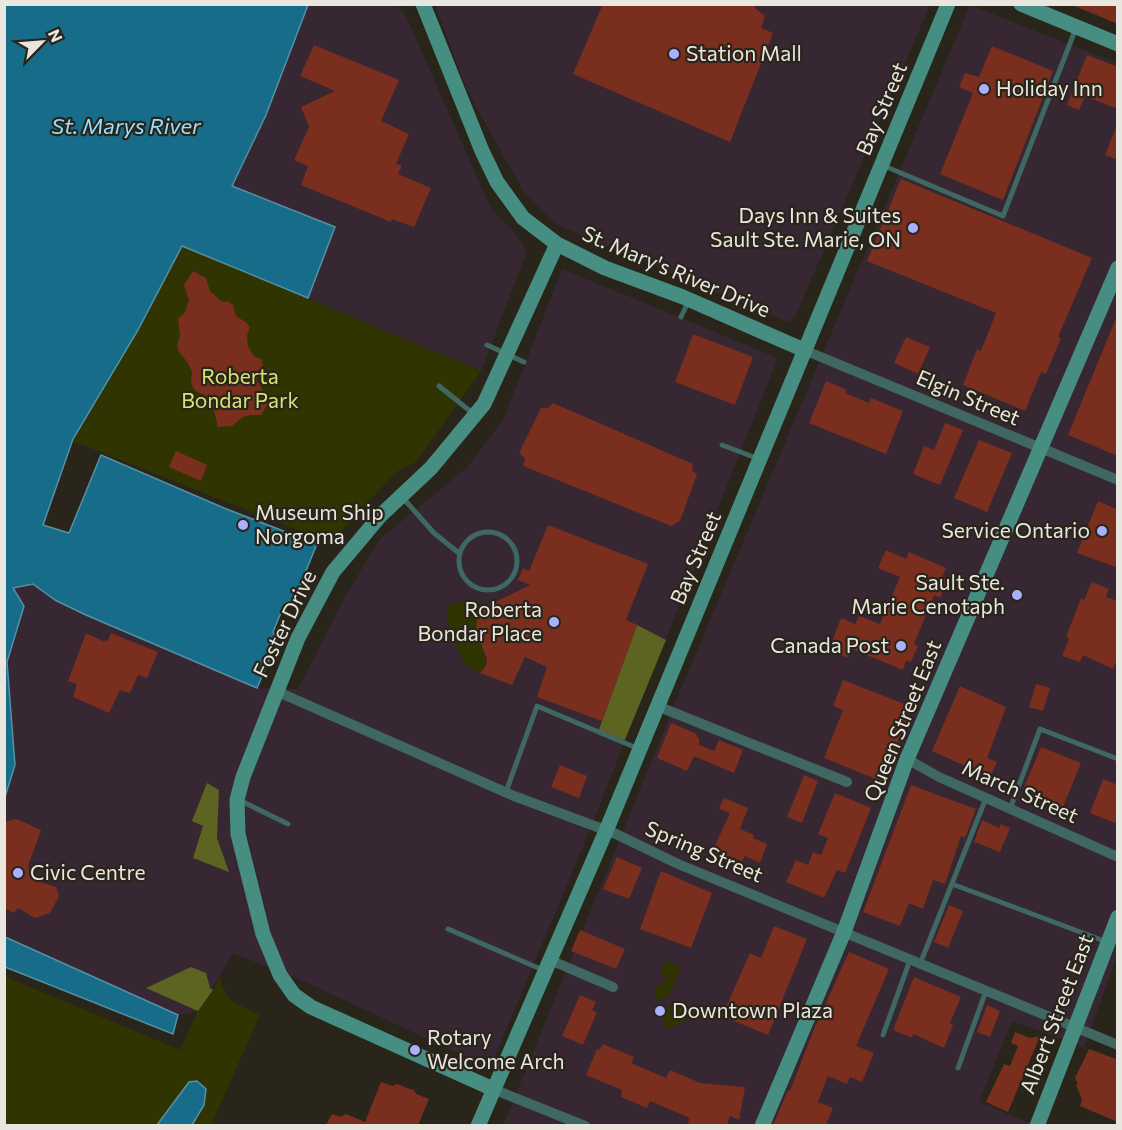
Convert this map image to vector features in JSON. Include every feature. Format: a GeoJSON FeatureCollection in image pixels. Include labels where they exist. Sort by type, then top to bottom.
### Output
{"type":"FeatureCollection","features":[{"type":"Feature","properties":{"kind":"main road","name":"St. Mary's River Drive"},"geometry":{"type":"LineString","coordinates":[[423,4],[463,107],[497,182],[523,219],[557,244],[605,268],[689,300],[804,350]]}},
{"type":"Feature","properties":{"kind":"main road","name":"Bay Street"},"geometry":{"type":"LineString","coordinates":[[478,1125],[606,831],[948,4]]}},
{"type":"Feature","properties":{"kind":"main road"},"geometry":{"type":"LineString","coordinates":[[1021,4],[1118,44]]}},
{"type":"Feature","properties":{"kind":"main road","name":"Foster Drive"},"geometry":{"type":"LineString","coordinates":[[492,1089],[311,1007],[294,995],[280,975],[263,934],[238,834],[237,800],[243,777],[298,638],[333,573],[380,516],[431,468],[476,416],[508,354],[557,244]]}},
{"type":"Feature","properties":{"kind":"main road","name":"Queen Street East"},"geometry":{"type":"LineString","coordinates":[[762,1125],[844,932],[907,759],[1118,268]]}},
{"type":"Feature","properties":{"kind":"main road","name":"Albert Street East"},"geometry":{"type":"LineString","coordinates":[[1037,1125],[1118,917]]}},
{"type":"Feature","properties":{"kind":"street","name":"Elgin Street"},"geometry":{"type":"LineString","coordinates":[[804,350],[1118,480]]}},
{"type":"Feature","properties":{"kind":"street","name":"Spring Street"},"geometry":{"type":"LineString","coordinates":[[276,691],[506,792],[606,831],[678,864],[1118,1045]]}},
{"type":"Feature","properties":{"kind":"street"},"geometry":{"type":"LineString","coordinates":[[657,706],[847,782]]}},
{"type":"Feature","properties":{"kind":"street","name":"March Street"},"geometry":{"type":"LineString","coordinates":[[907,759],[939,777],[1118,858]]}},
{"type":"Feature","properties":{"kind":"street"},"geometry":{"type":"LineString","coordinates":[[547,966],[613,987]]}},
{"type":"Feature","properties":{"kind":"street"},"geometry":{"type":"LineString","coordinates":[[492,1089],[585,1125]]}},
{"type":"Feature","properties":{"kind":"lane"},"geometry":{"type":"LineString","coordinates":[[881,165],[1003,216],[1076,27]]}},
{"type":"Feature","properties":{"kind":"lane"},"geometry":{"type":"LineString","coordinates":[[681,317],[689,300]]}},
{"type":"Feature","properties":{"kind":"lane"},"geometry":{"type":"LineString","coordinates":[[487,345],[524,362]]}},
{"type":"Feature","properties":{"kind":"lane"},"geometry":{"type":"LineString","coordinates":[[439,386],[476,416]]}},
{"type":"Feature","properties":{"kind":"lane"},"geometry":{"type":"LineString","coordinates":[[722,445],[759,459]]}},
{"type":"Feature","properties":{"kind":"lane"},"geometry":{"type":"LineString","coordinates":[[402,497],[434,533],[460,554],[461,571],[472,585],[491,590],[500,587],[508,582],[517,565],[517,555],[507,538],[489,531],[470,538],[460,554]]}},
{"type":"Feature","properties":{"kind":"lane"},"geometry":{"type":"LineString","coordinates":[[506,792],[537,706],[639,748]]}},
{"type":"Feature","properties":{"kind":"lane"},"geometry":{"type":"LineString","coordinates":[[1010,809],[1041,729],[1118,759]]}},
{"type":"Feature","properties":{"kind":"lane"},"geometry":{"type":"LineString","coordinates":[[883,1035],[952,884],[986,798]]}},
{"type":"Feature","properties":{"kind":"lane"},"geometry":{"type":"LineString","coordinates":[[237,800],[288,824]]}},
{"type":"Feature","properties":{"kind":"lane"},"geometry":{"type":"LineString","coordinates":[[952,884],[1107,942]]}},
{"type":"Feature","properties":{"kind":"lane"},"geometry":{"type":"LineString","coordinates":[[448,929],[547,966]]}},
{"type":"Feature","properties":{"kind":"lane"},"geometry":{"type":"LineString","coordinates":[[958,1068],[986,991]]}},
{"type":"Feature","properties":{"kind":"shaded area"},"geometry":{"type":"Polygon","coordinates":[[[308,5],[398,5],[407,18],[491,209],[514,232],[527,251],[481,371],[308,298],[335,227],[232,186],[266,115],[308,5]]]}},
{"type":"Feature","properties":{"kind":"shaded area"},"geometry":{"type":"Polygon","coordinates":[[[435,5],[930,5],[795,317],[787,322],[555,224],[522,189],[467,90],[435,5]]]}},
{"type":"Feature","properties":{"kind":"shaded area"},"geometry":{"type":"Polygon","coordinates":[[[970,5],[1117,63],[1118,953],[1084,1047],[1012,1021],[979,1102],[1034,1125],[503,1126],[678,696],[970,5]]]}},
{"type":"Feature","properties":{"kind":"shaded area"},"geometry":{"type":"Polygon","coordinates":[[[562,269],[778,358],[584,844],[490,1068],[301,980],[233,953],[198,1011],[178,1015],[5,937],[4,797],[15,765],[7,662],[24,606],[13,588],[33,584],[55,600],[86,615],[257,688],[298,689],[346,595],[380,539],[468,467],[504,418],[562,269]]]}},
{"type":"Feature","properties":{"kind":"green space","name":"Roberta Bondar Park"},"geometry":{"type":"Polygon","coordinates":[[[182,246],[481,371],[416,462],[396,472],[330,543],[73,441],[138,330],[182,246]]]}},
{"type":"Feature","properties":{"kind":"green space"},"geometry":{"type":"Polygon","coordinates":[[[477,598],[480,615],[477,631],[486,659],[485,666],[480,673],[465,665],[452,636],[447,616],[449,605],[477,598]]]}},
{"type":"Feature","properties":{"kind":"green space"},"geometry":{"type":"Polygon","coordinates":[[[637,625],[666,640],[624,742],[598,732],[637,625]]]}},
{"type":"Feature","properties":{"kind":"green space"},"geometry":{"type":"Polygon","coordinates":[[[207,783],[219,790],[217,838],[229,872],[193,858],[203,826],[192,821],[207,783]]]}},
{"type":"Feature","properties":{"kind":"green space"},"geometry":{"type":"Polygon","coordinates":[[[666,960],[681,967],[670,994],[661,1001],[657,1000],[654,993],[655,984],[662,986],[666,977],[660,974],[666,960]]]}},
{"type":"Feature","properties":{"kind":"green space"},"geometry":{"type":"Polygon","coordinates":[[[191,967],[206,973],[210,988],[213,990],[198,1011],[146,988],[191,967]]]}},
{"type":"Feature","properties":{"kind":"green space"},"geometry":{"type":"Polygon","coordinates":[[[220,975],[221,984],[228,997],[260,1015],[211,1125],[5,1125],[4,976],[180,1050],[198,1011],[214,990],[220,975]]]}},
{"type":"Feature","properties":{"kind":"green space"},"geometry":{"type":"Polygon","coordinates":[[[673,1004],[708,1017],[689,1018],[667,1030],[662,1011],[673,1004]]]}},
{"type":"Feature","properties":{"kind":"water","name":"St. Marys River"},"geometry":{"type":"Polygon","coordinates":[[[4,5],[308,5],[266,115],[232,186],[335,227],[308,298],[182,246],[138,330],[73,439],[43,525],[69,533],[101,455],[224,508],[317,544],[294,600],[285,603],[273,632],[277,641],[257,688],[86,615],[55,600],[33,584],[13,588],[24,606],[7,662],[15,765],[5,797],[4,5]]]}},
{"type":"Feature","properties":{"kind":"water"},"geometry":{"type":"Polygon","coordinates":[[[5,937],[178,1015],[173,1034],[5,967],[5,937]]]}},
{"type":"Feature","properties":{"kind":"water"},"geometry":{"type":"Polygon","coordinates":[[[197,1081],[206,1089],[204,1105],[192,1125],[157,1125],[189,1082],[197,1081]]]}},
{"type":"Feature","properties":{"kind":"building","name":"Station Mall"},"geometry":{"type":"Polygon","coordinates":[[[603,4],[756,4],[755,8],[765,16],[761,28],[773,33],[730,142],[573,74],[603,4]]]}},
{"type":"Feature","properties":{"kind":"building"},"geometry":{"type":"Polygon","coordinates":[[[1118,4],[1118,24],[1072,5],[1118,4]]]}},
{"type":"Feature","properties":{"kind":"building"},"geometry":{"type":"Polygon","coordinates":[[[314,45],[399,80],[381,121],[409,134],[396,164],[402,165],[398,174],[431,188],[414,227],[392,219],[391,222],[301,185],[308,166],[294,160],[309,127],[301,107],[335,91],[300,76],[314,45]]]}},
{"type":"Feature","properties":{"kind":"building"},"geometry":{"type":"Polygon","coordinates":[[[992,46],[1053,71],[1003,200],[940,174],[973,93],[959,87],[965,73],[979,77],[992,46]]]}},
{"type":"Feature","properties":{"kind":"building"},"geometry":{"type":"Polygon","coordinates":[[[1087,55],[1118,67],[1118,109],[1085,96],[1079,110],[1067,105],[1087,55]]]}},
{"type":"Feature","properties":{"kind":"building"},"geometry":{"type":"Polygon","coordinates":[[[1118,125],[1118,160],[1105,155],[1118,125]]]}},
{"type":"Feature","properties":{"kind":"building"},"geometry":{"type":"Polygon","coordinates":[[[901,179],[1092,258],[1058,337],[1061,338],[1046,374],[1041,372],[1025,411],[963,385],[977,349],[981,351],[996,313],[867,261],[901,179]]]}},
{"type":"Feature","properties":{"kind":"building"},"geometry":{"type":"Polygon","coordinates":[[[193,271],[206,278],[210,291],[221,301],[233,305],[236,316],[250,327],[247,335],[248,346],[254,356],[261,359],[263,365],[257,373],[257,380],[269,402],[261,415],[243,417],[232,426],[218,427],[213,407],[205,395],[195,391],[191,384],[192,372],[177,346],[180,336],[178,319],[185,312],[189,300],[184,285],[193,271]]]}},
{"type":"Feature","properties":{"kind":"building"},"geometry":{"type":"Polygon","coordinates":[[[1118,316],[1118,456],[1068,435],[1118,316]]]}},
{"type":"Feature","properties":{"kind":"building"},"geometry":{"type":"Polygon","coordinates":[[[693,334],[753,357],[735,405],[675,382],[693,334]]]}},
{"type":"Feature","properties":{"kind":"building"},"geometry":{"type":"Polygon","coordinates":[[[906,337],[930,347],[918,374],[894,363],[906,337]]]}},
{"type":"Feature","properties":{"kind":"building"},"geometry":{"type":"Polygon","coordinates":[[[826,381],[847,390],[845,393],[869,403],[871,398],[903,411],[886,454],[809,423],[826,381]]]}},
{"type":"Feature","properties":{"kind":"building"},"geometry":{"type":"Polygon","coordinates":[[[553,403],[693,464],[692,471],[697,474],[680,521],[671,526],[523,466],[525,458],[519,453],[541,408],[548,408],[553,403]]]}},
{"type":"Feature","properties":{"kind":"building"},"geometry":{"type":"Polygon","coordinates":[[[945,423],[963,430],[940,485],[913,474],[924,446],[934,450],[945,423]]]}},
{"type":"Feature","properties":{"kind":"building"},"geometry":{"type":"Polygon","coordinates":[[[979,440],[1012,453],[987,512],[954,498],[979,440]]]}},
{"type":"Feature","properties":{"kind":"building"},"geometry":{"type":"Polygon","coordinates":[[[176,451],[207,465],[201,481],[169,467],[176,451]]]}},
{"type":"Feature","properties":{"kind":"building","name":"Service Ontario"},"geometry":{"type":"Polygon","coordinates":[[[1098,501],[1118,510],[1118,568],[1077,553],[1098,501]]]}},
{"type":"Feature","properties":{"kind":"building","name":"Roberta Bondar Place"},"geometry":{"type":"Polygon","coordinates":[[[548,525],[648,564],[626,620],[637,625],[602,721],[537,697],[547,667],[525,657],[512,685],[480,673],[486,666],[487,659],[476,631],[477,619],[483,610],[493,603],[530,585],[518,580],[523,568],[529,571],[548,525]]]}},
{"type":"Feature","properties":{"kind":"building"},"geometry":{"type":"Polygon","coordinates":[[[886,550],[906,559],[909,552],[946,568],[942,577],[948,580],[940,598],[934,595],[914,644],[918,646],[911,662],[906,661],[903,670],[852,649],[848,658],[836,653],[839,647],[831,644],[841,618],[855,624],[859,616],[880,624],[900,577],[878,568],[886,550]]]}},
{"type":"Feature","properties":{"kind":"building"},"geometry":{"type":"Polygon","coordinates":[[[1092,582],[1109,589],[1106,597],[1118,601],[1118,657],[1113,669],[1083,655],[1080,662],[1062,656],[1069,639],[1066,637],[1081,598],[1084,600],[1092,582]]]}},
{"type":"Feature","properties":{"kind":"building"},"geometry":{"type":"Polygon","coordinates":[[[86,633],[105,642],[108,641],[111,633],[158,652],[147,678],[138,675],[130,693],[120,690],[109,713],[73,697],[77,684],[68,681],[86,633]]]}},
{"type":"Feature","properties":{"kind":"building"},"geometry":{"type":"Polygon","coordinates":[[[843,680],[912,707],[883,782],[824,758],[843,710],[833,706],[843,680]]]}},
{"type":"Feature","properties":{"kind":"building"},"geometry":{"type":"Polygon","coordinates":[[[1036,684],[1050,688],[1043,711],[1029,707],[1036,684]]]}},
{"type":"Feature","properties":{"kind":"building"},"geometry":{"type":"Polygon","coordinates":[[[960,686],[1006,707],[987,758],[997,762],[990,777],[932,751],[960,686]]]}},
{"type":"Feature","properties":{"kind":"building"},"geometry":{"type":"Polygon","coordinates":[[[671,723],[695,733],[699,739],[699,745],[714,751],[719,740],[743,750],[734,773],[694,756],[687,771],[657,758],[671,723]]]}},
{"type":"Feature","properties":{"kind":"building"},"geometry":{"type":"Polygon","coordinates":[[[1041,747],[1081,763],[1062,809],[1023,790],[1041,747]]]}},
{"type":"Feature","properties":{"kind":"building"},"geometry":{"type":"Polygon","coordinates":[[[560,765],[587,776],[579,798],[551,787],[560,765]]]}},
{"type":"Feature","properties":{"kind":"building"},"geometry":{"type":"Polygon","coordinates":[[[804,775],[818,781],[802,823],[787,817],[804,775]]]}},
{"type":"Feature","properties":{"kind":"building"},"geometry":{"type":"Polygon","coordinates":[[[1103,779],[1118,785],[1118,824],[1090,813],[1103,779]]]}},
{"type":"Feature","properties":{"kind":"building"},"geometry":{"type":"Polygon","coordinates":[[[911,785],[976,809],[965,838],[961,836],[945,884],[933,880],[923,909],[909,903],[900,926],[863,912],[911,785]]]}},
{"type":"Feature","properties":{"kind":"building"},"geometry":{"type":"Polygon","coordinates":[[[835,793],[871,808],[845,873],[837,870],[824,898],[786,882],[796,860],[808,865],[813,852],[821,855],[828,838],[818,834],[835,793]]]}},
{"type":"Feature","properties":{"kind":"building"},"geometry":{"type":"Polygon","coordinates":[[[724,798],[748,808],[740,829],[767,844],[760,863],[745,856],[742,861],[729,856],[728,859],[712,852],[730,813],[719,809],[724,798]]]}},
{"type":"Feature","properties":{"kind":"building","name":"Civic Centre"},"geometry":{"type":"Polygon","coordinates":[[[17,819],[41,830],[28,866],[34,880],[56,887],[59,896],[50,913],[35,918],[18,908],[14,913],[4,908],[4,822],[17,819]]]}},
{"type":"Feature","properties":{"kind":"building"},"geometry":{"type":"Polygon","coordinates":[[[982,820],[999,828],[1001,824],[1010,828],[1000,852],[974,842],[982,820]]]}},
{"type":"Feature","properties":{"kind":"building"},"geometry":{"type":"Polygon","coordinates":[[[617,857],[642,868],[629,899],[603,889],[617,857]]]}},
{"type":"Feature","properties":{"kind":"building"},"geometry":{"type":"Polygon","coordinates":[[[661,871],[712,893],[691,948],[640,929],[661,871]]]}},
{"type":"Feature","properties":{"kind":"building"},"geometry":{"type":"Polygon","coordinates":[[[949,905],[963,911],[948,948],[934,942],[949,905]]]}},
{"type":"Feature","properties":{"kind":"building"},"geometry":{"type":"Polygon","coordinates":[[[774,926],[807,939],[768,1035],[722,1016],[750,953],[761,958],[774,926]]]}},
{"type":"Feature","properties":{"kind":"building"},"geometry":{"type":"Polygon","coordinates":[[[580,930],[625,949],[616,969],[571,951],[580,930]]]}},
{"type":"Feature","properties":{"kind":"building"},"geometry":{"type":"Polygon","coordinates":[[[849,952],[889,969],[856,1046],[874,1053],[862,1082],[850,1077],[847,1084],[828,1076],[818,1102],[833,1108],[826,1125],[773,1125],[788,1090],[790,1091],[814,1029],[849,952]]]}},
{"type":"Feature","properties":{"kind":"building"},"geometry":{"type":"Polygon","coordinates":[[[914,977],[961,997],[950,1023],[953,1025],[944,1048],[913,1034],[912,1038],[893,1030],[914,977]]]}},
{"type":"Feature","properties":{"kind":"building"},"geometry":{"type":"Polygon","coordinates":[[[580,995],[596,1002],[592,1010],[597,1012],[583,1045],[562,1036],[580,995]]]}},
{"type":"Feature","properties":{"kind":"building"},"geometry":{"type":"Polygon","coordinates":[[[987,1005],[1000,1011],[990,1037],[977,1032],[987,1005]]]}},
{"type":"Feature","properties":{"kind":"building"},"geometry":{"type":"Polygon","coordinates":[[[1015,1032],[1030,1038],[1040,1036],[1008,1112],[986,1102],[1004,1064],[1010,1066],[1018,1046],[1011,1043],[1015,1032]]]}},
{"type":"Feature","properties":{"kind":"building"},"geometry":{"type":"Polygon","coordinates":[[[603,1044],[634,1057],[631,1063],[666,1078],[670,1070],[700,1083],[745,1087],[739,1120],[730,1116],[727,1125],[687,1125],[690,1118],[650,1101],[647,1108],[621,1097],[622,1090],[586,1075],[597,1049],[600,1050],[603,1044]]]}},
{"type":"Feature","properties":{"kind":"building"},"geometry":{"type":"Polygon","coordinates":[[[1089,1049],[1116,1059],[1118,1063],[1118,1122],[1080,1106],[1082,1099],[1075,1078],[1089,1049]]]}},
{"type":"Feature","properties":{"kind":"building"},"geometry":{"type":"Polygon","coordinates":[[[381,1082],[393,1086],[397,1084],[414,1090],[416,1094],[429,1099],[418,1125],[326,1125],[332,1114],[340,1117],[346,1114],[365,1122],[381,1082]]]}},
{"type":"Feature","properties":{"kind":"place","name":"Station Mall"},"geometry":{"type":"Point","coordinates":[674,54]}},
{"type":"Feature","properties":{"kind":"place","name":"Holiday Inn"},"geometry":{"type":"Point","coordinates":[984,89]}},
{"type":"Feature","properties":{"kind":"place","name":"Days Inn & Suites Sault Ste. Marie, ON"},"geometry":{"type":"Point","coordinates":[913,228]}},
{"type":"Feature","properties":{"kind":"place","name":"Museum Ship Norgoma"},"geometry":{"type":"Point","coordinates":[243,525]}},
{"type":"Feature","properties":{"kind":"place","name":"Service Ontario"},"geometry":{"type":"Point","coordinates":[1102,531]}},
{"type":"Feature","properties":{"kind":"place","name":"Sault Ste. Marie Cenotaph"},"geometry":{"type":"Point","coordinates":[1017,595]}},
{"type":"Feature","properties":{"kind":"place","name":"Roberta Bondar Place"},"geometry":{"type":"Point","coordinates":[554,622]}},
{"type":"Feature","properties":{"kind":"place","name":"Canada Post"},"geometry":{"type":"Point","coordinates":[901,646]}},
{"type":"Feature","properties":{"kind":"place","name":"Civic Centre"},"geometry":{"type":"Point","coordinates":[18,873]}},
{"type":"Feature","properties":{"kind":"place","name":"Downtown Plaza"},"geometry":{"type":"Point","coordinates":[660,1011]}},
{"type":"Feature","properties":{"kind":"place","name":"Rotary Welcome Arch"},"geometry":{"type":"Point","coordinates":[415,1050]}}]}
